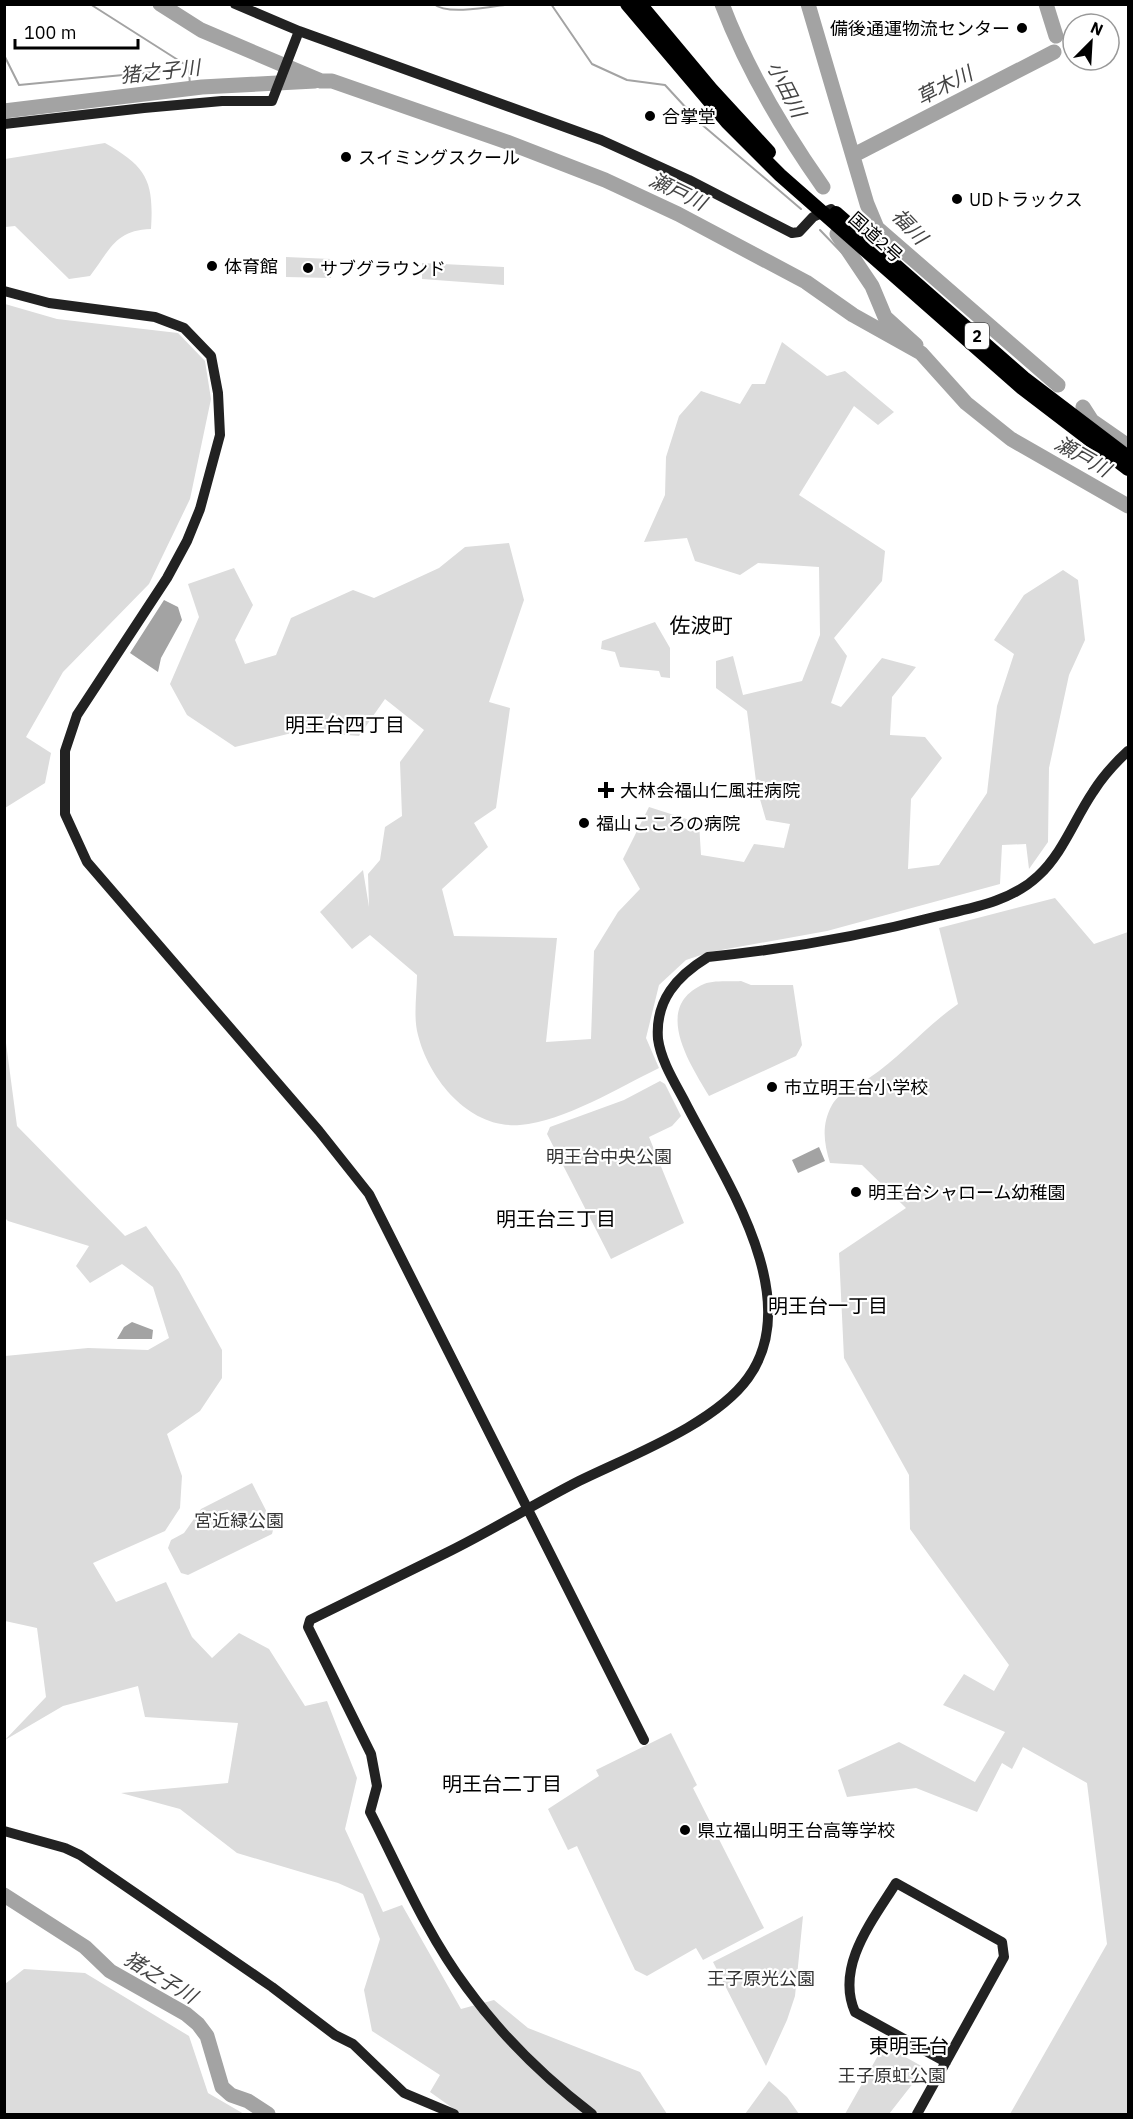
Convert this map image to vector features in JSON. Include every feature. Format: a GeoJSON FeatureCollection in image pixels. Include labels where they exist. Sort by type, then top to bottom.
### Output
{"type":"FeatureCollection","features":[{"type":"Feature","properties":{"kind":"highway","name":"国道2号"},"geometry":{"type":"LineString","coordinates":[[627,4],[727,122],[1022,388],[1128,469]]}},
{"type":"Feature","properties":{"kind":"highway","name":"国道2号"},"geometry":{"type":"LineString","coordinates":[[640,4],[762,145],[826,211],[1024,378],[1128,457]]}},
{"type":"Feature","properties":{"kind":"street"},"geometry":{"type":"LineString","coordinates":[[235,4],[297,34],[601,140],[689,180],[792,233],[799,232],[813,217],[826,211]]}},
{"type":"Feature","properties":{"kind":"street"},"geometry":{"type":"LineString","coordinates":[[4,124],[222,101],[272,101],[297,34]]}},
{"type":"Feature","properties":{"kind":"street"},"geometry":{"type":"LineString","coordinates":[[4,291],[49,303],[155,317],[172,322],[191,334],[211,356],[218,393],[220,435],[200,509],[167,578],[77,715],[65,751],[63,786],[65,814],[87,862],[311,1122],[369,1194],[644,1740]]}},
{"type":"Feature","properties":{"kind":"street"},"geometry":{"type":"LineString","coordinates":[[592,2115],[541,2072],[505,2034],[466,1988],[437,1943],[370,1812],[376,1786],[376,1770],[371,1754],[308,1627],[310,1620],[446,1553],[650,1447],[716,1409],[749,1377],[761,1354],[769,1300],[754,1244],[748,1225],[668,1069],[658,1040],[660,1011],[671,987],[687,970],[708,957],[876,932],[994,901],[1021,890],[1055,857],[1093,792],[1111,767],[1128,751]]}},
{"type":"Feature","properties":{"kind":"street"},"geometry":{"type":"LineString","coordinates":[[4,1831],[65,1848],[80,1855],[272,1987],[335,2035],[353,2044],[404,2093],[454,2115]]}},
{"type":"Feature","properties":{"kind":"street"},"geometry":{"type":"LineString","coordinates":[[917,2115],[1004,1957],[1002,1942],[896,1883],[853,1958],[848,1993],[850,2001],[855,2012],[946,2062]]}},
{"type":"Feature","properties":{"kind":"green space"},"geometry":{"type":"Polygon","coordinates":[[[105,143],[130,160],[145,177],[151,199],[151,229],[139,230],[121,237],[90,276],[69,279],[15,226],[5,227],[5,159],[105,143]]]}},
{"type":"Feature","properties":{"kind":"green space","name":"サブグラウンド"},"geometry":{"type":"Polygon","coordinates":[[[286,257],[331,259],[331,278],[286,277],[286,257]]]}},
{"type":"Feature","properties":{"kind":"green space"},"geometry":{"type":"Polygon","coordinates":[[[422,263],[504,267],[504,285],[422,279],[422,263]]]}},
{"type":"Feature","properties":{"kind":"green space"},"geometry":{"type":"Polygon","coordinates":[[[5,304],[57,319],[178,333],[205,361],[211,399],[190,499],[149,584],[63,672],[26,737],[51,753],[45,783],[5,808],[5,304]]]}},
{"type":"Feature","properties":{"kind":"green space"},"geometry":{"type":"Polygon","coordinates":[[[782,342],[827,376],[845,371],[894,412],[878,425],[854,406],[799,495],[885,551],[882,581],[834,638],[847,656],[831,703],[841,707],[882,658],[916,667],[892,697],[890,735],[925,737],[942,758],[911,799],[908,869],[939,865],[987,793],[997,706],[1014,654],[994,640],[1024,595],[1063,570],[1078,580],[1085,640],[1069,675],[1049,768],[1048,842],[1029,869],[1026,844],[1002,845],[1000,884],[827,931],[710,952],[686,960],[659,985],[646,1038],[659,1068],[555,1117],[520,1125],[501,1124],[484,1119],[468,1110],[454,1098],[431,1068],[423,1052],[416,1021],[417,975],[370,935],[352,949],[320,912],[363,870],[369,907],[368,874],[380,860],[385,827],[402,816],[400,762],[424,730],[385,699],[359,736],[300,731],[235,747],[187,715],[170,684],[199,617],[188,584],[234,568],[253,605],[235,640],[245,664],[276,655],[291,618],[353,590],[374,598],[439,568],[465,547],[509,543],[524,600],[489,702],[510,708],[496,808],[474,823],[488,847],[442,889],[454,936],[557,938],[546,1042],[591,1039],[594,951],[618,912],[640,889],[623,859],[649,807],[699,823],[701,855],[744,862],[754,844],[784,848],[790,824],[766,820],[757,789],[747,711],[716,688],[716,661],[733,656],[743,695],[802,681],[820,635],[819,567],[758,563],[740,575],[695,561],[687,538],[644,542],[665,495],[666,457],[679,416],[701,391],[740,404],[752,384],[765,384],[782,342]]]}},
{"type":"Feature","properties":{"kind":"green space"},"geometry":{"type":"Polygon","coordinates":[[[655,622],[670,648],[670,678],[661,677],[659,671],[620,667],[615,652],[601,649],[602,641],[655,622]]]}},
{"type":"Feature","properties":{"kind":"green space"},"geometry":{"type":"Polygon","coordinates":[[[1055,898],[1094,944],[1128,932],[1128,2114],[1010,2114],[1107,1944],[1087,1783],[1023,1747],[1012,1769],[1002,1763],[977,1812],[916,1788],[847,1797],[838,1770],[899,1742],[975,1782],[1005,1732],[943,1705],[964,1674],[994,1691],[1009,1665],[910,1529],[909,1475],[844,1358],[839,1253],[906,1208],[862,1165],[830,1163],[825,1141],[826,1120],[832,1105],[839,1096],[881,1070],[958,1004],[939,928],[1055,898]]]}},
{"type":"Feature","properties":{"kind":"green space"},"geometry":{"type":"Polygon","coordinates":[[[741,981],[751,985],[793,985],[802,1045],[796,1056],[709,1096],[693,1069],[680,1037],[678,1021],[680,1007],[688,994],[704,984],[741,981]]]}},
{"type":"Feature","properties":{"kind":"green space"},"geometry":{"type":"Polygon","coordinates":[[[4,1009],[17,1126],[125,1236],[146,1226],[179,1272],[222,1350],[222,1378],[200,1411],[167,1434],[182,1476],[180,1508],[165,1531],[93,1563],[116,1602],[166,1582],[192,1637],[212,1658],[239,1633],[269,1649],[305,1706],[327,1701],[357,1778],[345,1829],[383,1912],[402,1905],[461,2009],[494,2000],[528,2028],[640,2072],[667,2114],[461,2114],[430,2092],[440,2075],[372,2031],[364,1990],[380,1939],[363,1894],[338,1883],[237,1853],[180,1809],[121,1793],[228,1783],[238,1723],[145,1717],[138,1686],[63,1706],[5,1740],[46,1697],[37,1628],[5,1621],[5,1356],[88,1348],[148,1350],[169,1338],[153,1287],[122,1264],[90,1283],[76,1266],[89,1246],[8,1221],[5,1218],[4,1009]]]}},
{"type":"Feature","properties":{"kind":"green space","name":"明王台中央公園"},"geometry":{"type":"Polygon","coordinates":[[[660,1081],[665,1084],[681,1116],[672,1126],[649,1137],[684,1223],[611,1259],[547,1134],[550,1127],[624,1100],[660,1081]]]}},
{"type":"Feature","properties":{"kind":"green space","name":"宮近緑公園"},"geometry":{"type":"Polygon","coordinates":[[[252,1483],[274,1526],[272,1534],[188,1575],[181,1573],[168,1548],[171,1540],[184,1533],[201,1509],[252,1483]]]}},
{"type":"Feature","properties":{"kind":"green space"},"geometry":{"type":"Polygon","coordinates":[[[671,1733],[697,1785],[693,1788],[764,1928],[703,1960],[696,1948],[647,1976],[635,1970],[577,1846],[568,1850],[548,1809],[599,1776],[596,1770],[671,1733]]]}},
{"type":"Feature","properties":{"kind":"green space","name":"王子原光公園"},"geometry":{"type":"Polygon","coordinates":[[[803,1916],[795,1996],[766,2066],[713,1962],[803,1916]]]}},
{"type":"Feature","properties":{"kind":"green space"},"geometry":{"type":"Polygon","coordinates":[[[24,1969],[85,1973],[189,2036],[208,2093],[244,2114],[5,2114],[5,1984],[24,1969]]]}},
{"type":"Feature","properties":{"kind":"green space","name":"王子原虹公園"},"geometry":{"type":"Polygon","coordinates":[[[884,2045],[925,2068],[889,2114],[845,2114],[884,2045]]]}},
{"type":"Feature","properties":{"kind":"green space"},"geometry":{"type":"Polygon","coordinates":[[[769,2081],[787,2097],[799,2114],[745,2114],[769,2081]]]}},
{"type":"Feature","properties":{"kind":"shaded area"},"geometry":{"type":"Polygon","coordinates":[[[164,600],[178,607],[182,620],[161,658],[158,672],[130,653],[164,600]]]}},
{"type":"Feature","properties":{"kind":"shaded area"},"geometry":{"type":"Polygon","coordinates":[[[819,1147],[825,1161],[798,1173],[792,1160],[819,1147]]]}},
{"type":"Feature","properties":{"kind":"shaded area"},"geometry":{"type":"Polygon","coordinates":[[[132,1322],[153,1330],[152,1339],[117,1339],[124,1327],[132,1322]]]}},
{"type":"Feature","properties":{"kind":"waterway"},"geometry":{"type":"LineString","coordinates":[[90,4],[189,67],[190,88]]}},
{"type":"Feature","properties":{"kind":"waterway","name":"瀬戸川"},"geometry":{"type":"LineString","coordinates":[[160,4],[201,30],[321,81],[332,81],[507,142],[605,180],[678,214],[806,282],[853,315],[921,353],[966,403],[1011,439],[1128,506]]}},
{"type":"Feature","properties":{"kind":"waterway"},"geometry":{"type":"LineString","coordinates":[[434,4],[440,8],[460,10],[511,4]]}},
{"type":"Feature","properties":{"kind":"waterway"},"geometry":{"type":"LineString","coordinates":[[551,4],[592,64],[627,80],[665,85],[700,123],[801,209]]}},
{"type":"Feature","properties":{"kind":"waterway","name":"小田川"},"geometry":{"type":"LineString","coordinates":[[722,4],[754,76],[794,144],[823,187]]}},
{"type":"Feature","properties":{"kind":"waterway","name":"福川"},"geometry":{"type":"LineString","coordinates":[[808,4],[867,204],[877,228],[1058,385]]}},
{"type":"Feature","properties":{"kind":"waterway","name":"草木川"},"geometry":{"type":"LineString","coordinates":[[1046,4],[1056,36]]}},
{"type":"Feature","properties":{"kind":"waterway","name":"草木川"},"geometry":{"type":"LineString","coordinates":[[854,155],[1054,52]]}},
{"type":"Feature","properties":{"kind":"waterway"},"geometry":{"type":"LineString","coordinates":[[4,55],[19,85],[175,70],[179,62]]}},
{"type":"Feature","properties":{"kind":"waterway","name":"猪之子川"},"geometry":{"type":"LineString","coordinates":[[4,111],[202,87],[315,81]]}},
{"type":"Feature","properties":{"kind":"waterway"},"geometry":{"type":"LineString","coordinates":[[820,230],[869,281]]}},
{"type":"Feature","properties":{"kind":"waterway","name":"小田川"},"geometry":{"type":"LineString","coordinates":[[837,234],[872,286],[885,317],[916,345]]}},
{"type":"Feature","properties":{"kind":"waterway","name":"福川"},"geometry":{"type":"LineString","coordinates":[[1083,407],[1092,421],[1128,446]]}},
{"type":"Feature","properties":{"kind":"waterway","name":"猪之子川"},"geometry":{"type":"LineString","coordinates":[[4,1895],[85,1947],[110,1971],[186,2014],[207,2036],[222,2087],[231,2095],[248,2101],[268,2114]]}},
{"type":"Feature","properties":{"kind":"place","name":"備後通運物流センター"},"geometry":{"type":"Point","coordinates":[1022,28]}},
{"type":"Feature","properties":{"kind":"place","name":"合掌堂"},"geometry":{"type":"Point","coordinates":[650,116]}},
{"type":"Feature","properties":{"kind":"place","name":"スイミングスクール"},"geometry":{"type":"Point","coordinates":[346,157]}},
{"type":"Feature","properties":{"kind":"place","name":"UDトラックス"},"geometry":{"type":"Point","coordinates":[957,199]}},
{"type":"Feature","properties":{"kind":"place","name":"体育館"},"geometry":{"type":"Point","coordinates":[212,266]}},
{"type":"Feature","properties":{"kind":"place","name":"サブグラウンド"},"geometry":{"type":"Point","coordinates":[308,268]}},
{"type":"Feature","properties":{"kind":"place","name":"大林会福山仁風荘病院"},"geometry":{"type":"Point","coordinates":[606,790]}},
{"type":"Feature","properties":{"kind":"place","name":"福山こころの病院"},"geometry":{"type":"Point","coordinates":[584,823]}},
{"type":"Feature","properties":{"kind":"place","name":"市立明王台小学校"},"geometry":{"type":"Point","coordinates":[772,1087]}},
{"type":"Feature","properties":{"kind":"place","name":"明王台シャローム幼稚園"},"geometry":{"type":"Point","coordinates":[856,1192]}},
{"type":"Feature","properties":{"kind":"place","name":"県立福山明王台高等学校"},"geometry":{"type":"Point","coordinates":[685,1830]}},
{"type":"Feature","properties":{"kind":"district","name":"佐波町"},"geometry":{"type":"Point","coordinates":[701,625]}},
{"type":"Feature","properties":{"kind":"district","name":"明王台四丁目"},"geometry":{"type":"Point","coordinates":[345,724]}},
{"type":"Feature","properties":{"kind":"district","name":"明王台三丁目"},"geometry":{"type":"Point","coordinates":[556,1218]}},
{"type":"Feature","properties":{"kind":"district","name":"明王台一丁目"},"geometry":{"type":"Point","coordinates":[828,1305]}},
{"type":"Feature","properties":{"kind":"district","name":"明王台二丁目"},"geometry":{"type":"Point","coordinates":[502,1783]}},
{"type":"Feature","properties":{"kind":"district","name":"東明王台"},"geometry":{"type":"Point","coordinates":[909,2045]}}]}
